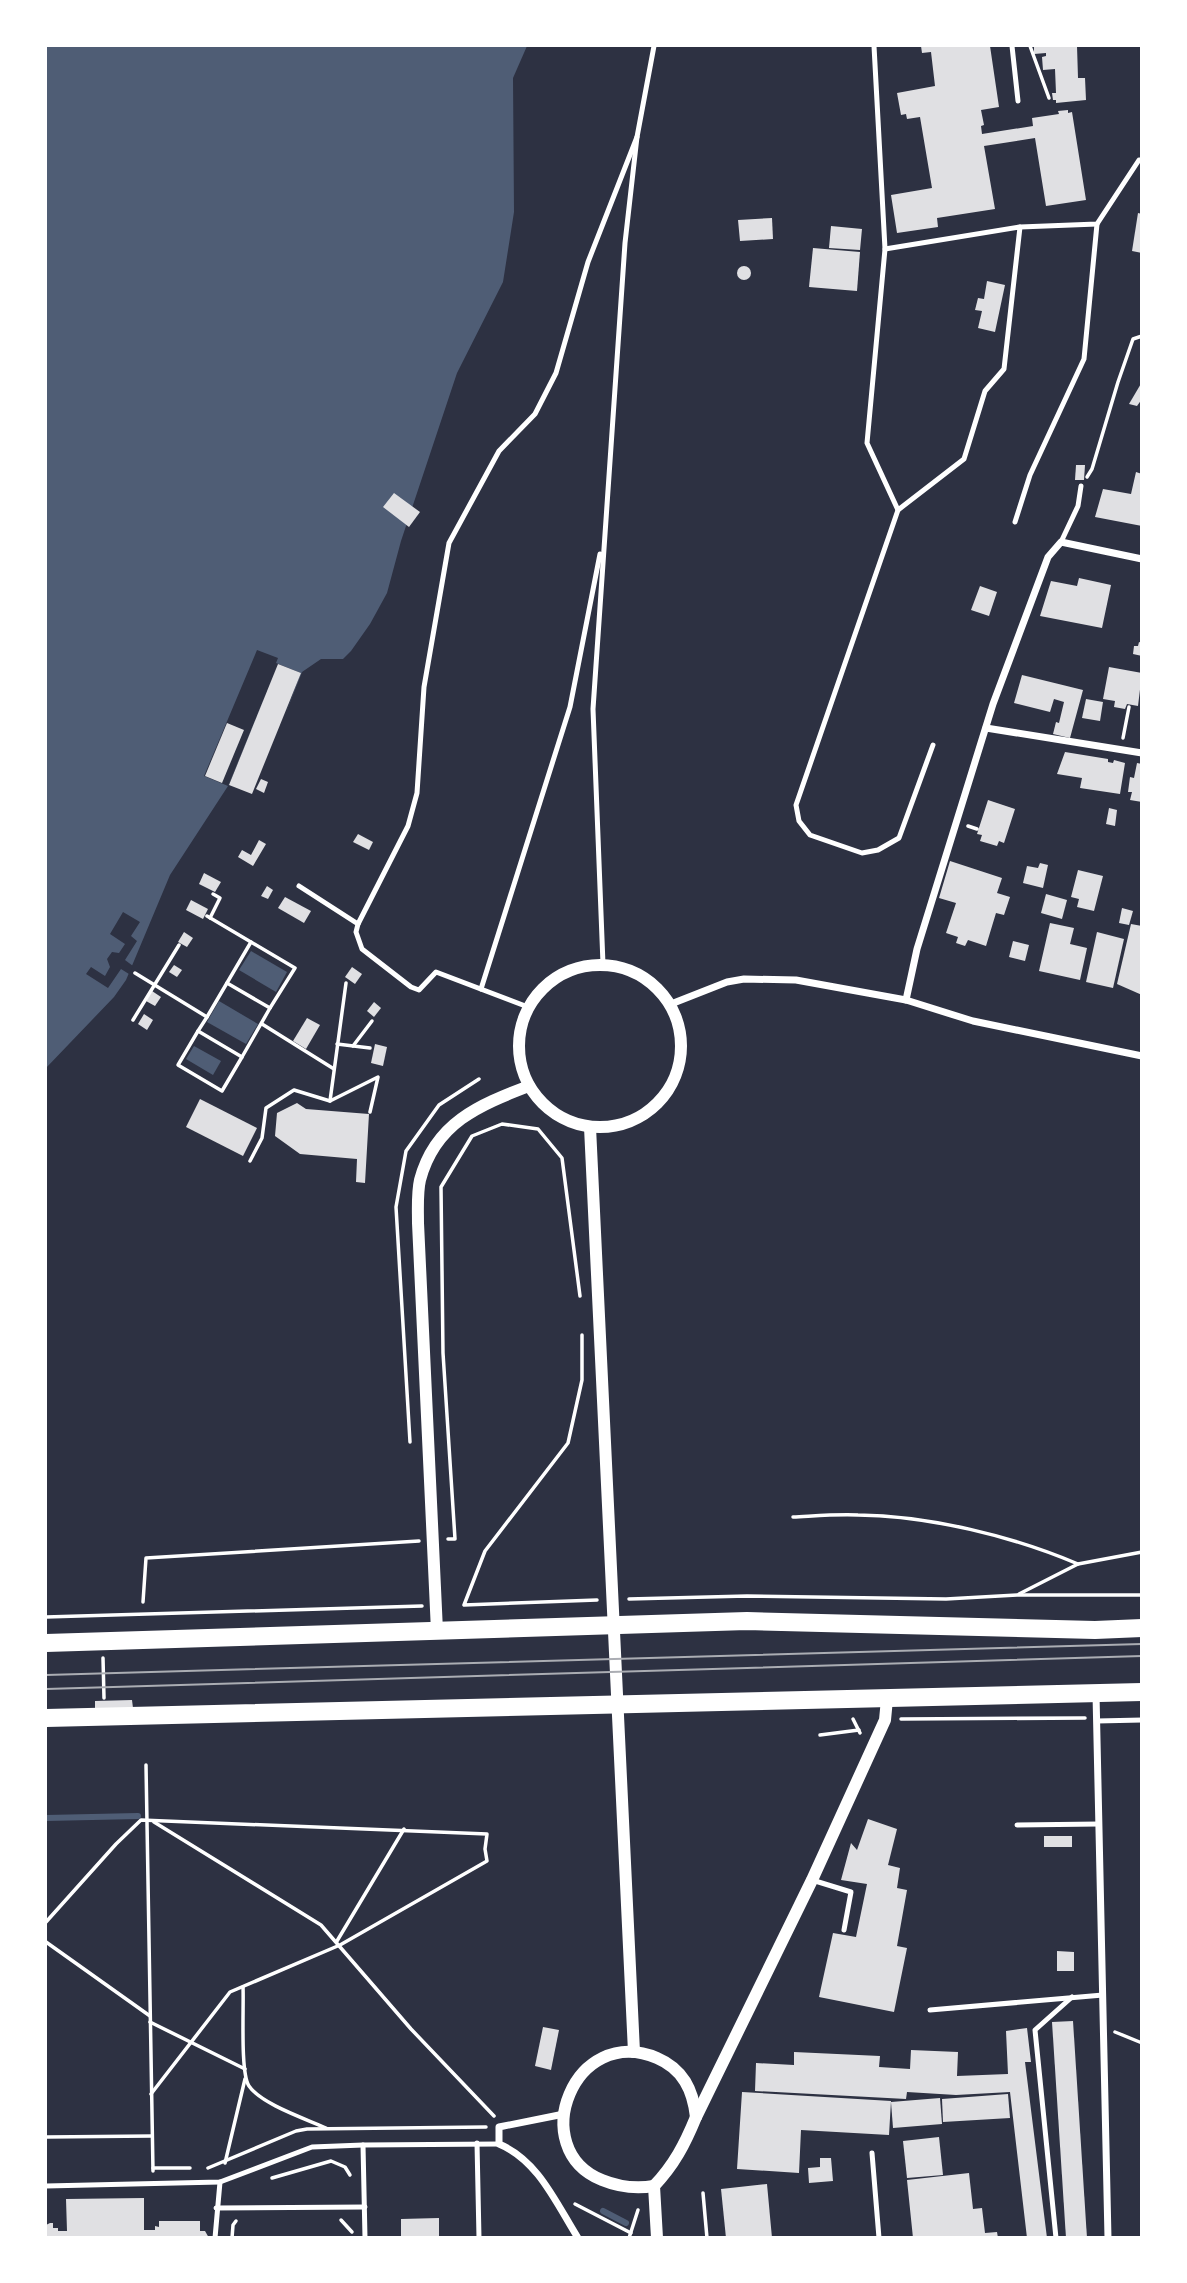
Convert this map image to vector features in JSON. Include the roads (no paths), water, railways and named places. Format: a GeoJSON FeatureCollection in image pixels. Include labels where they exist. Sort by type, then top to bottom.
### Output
{"type":"FeatureCollection","features":[{"type":"Feature","properties":{"kind":"main road"},"geometry":{"type":"LineString","coordinates":[[46,1643],[747,1621],[1094,1630],[1142,1628]]}},
{"type":"Feature","properties":{"kind":"main road"},"geometry":{"type":"LineString","coordinates":[[46,1718],[1142,1692]]}},
{"type":"Feature","properties":{"kind":"street"},"geometry":{"type":"LineString","coordinates":[[906,1000],[917,949],[993,704],[1048,557],[1061,542],[1142,559]]}},
{"type":"Feature","properties":{"kind":"street"},"geometry":{"type":"LineString","coordinates":[[986,728],[1142,753]]}},
{"type":"Feature","properties":{"kind":"street"},"geometry":{"type":"LineString","coordinates":[[603,964],[624,968],[642,976],[658,988],[671,1004],[679,1026],[682,1048],[678,1070],[668,1091],[653,1108],[634,1120],[613,1127],[590,1127],[568,1121],[548,1110],[529,1086],[518,1051],[520,1028],[528,1007],[542,989],[560,975],[581,967],[603,964]]}},
{"type":"Feature","properties":{"kind":"street"},"geometry":{"type":"LineString","coordinates":[[671,1004],[727,982],[744,979],[796,980],[906,1000],[973,1021],[1142,1056]]}},
{"type":"Feature","properties":{"kind":"street"},"geometry":{"type":"LineString","coordinates":[[437,1631],[418,1237],[419,1182],[428,1155],[450,1127],[485,1102],[529,1086]]}},
{"type":"Feature","properties":{"kind":"street"},"geometry":{"type":"LineString","coordinates":[[590,1127],[634,2052]]}},
{"type":"Feature","properties":{"kind":"street"},"geometry":{"type":"LineString","coordinates":[[1096,1694],[1108,2238]]}},
{"type":"Feature","properties":{"kind":"street"},"geometry":{"type":"LineString","coordinates":[[696,2117],[689,2086],[678,2070],[650,2056],[620,2052],[600,2059],[584,2069],[567,2098],[563,2128],[566,2143],[578,2165],[596,2178],[628,2188],[654,2186],[670,2169],[684,2147],[696,2117],[812,1880],[885,1720],[887,1699]]}},
{"type":"Feature","properties":{"kind":"street"},"geometry":{"type":"LineString","coordinates":[[564,2114],[499,2127],[499,2144],[528,2161],[578,2238]]}},
{"type":"Feature","properties":{"kind":"street"},"geometry":{"type":"LineString","coordinates":[[654,2186],[657,2238]]}},
{"type":"Feature","properties":{"kind":"lane"},"geometry":{"type":"LineString","coordinates":[[603,964],[593,709],[625,243],[637,137],[654,46]]}},
{"type":"Feature","properties":{"kind":"lane"},"geometry":{"type":"LineString","coordinates":[[874,46],[885,249],[867,443],[898,510]]}},
{"type":"Feature","properties":{"kind":"lane"},"geometry":{"type":"LineString","coordinates":[[1012,46],[1018,102]]}},
{"type":"Feature","properties":{"kind":"lane"},"geometry":{"type":"LineString","coordinates":[[528,1007],[436,972],[419,990],[411,988],[362,949],[358,943],[358,924],[408,826],[417,793],[424,687],[449,543],[499,451],[535,414],[556,373],[588,262],[637,137]]}},
{"type":"Feature","properties":{"kind":"lane"},"geometry":{"type":"LineString","coordinates":[[1015,522],[1030,475],[1084,359],[1097,224],[1139,160],[1142,160]]}},
{"type":"Feature","properties":{"kind":"lane"},"geometry":{"type":"LineString","coordinates":[[885,249],[1020,227],[1097,224]]}},
{"type":"Feature","properties":{"kind":"lane"},"geometry":{"type":"LineString","coordinates":[[933,745],[900,838],[878,850],[862,853],[810,835],[799,821],[796,805],[898,510],[964,459],[985,391],[1004,369],[1020,227]]}},
{"type":"Feature","properties":{"kind":"lane"},"geometry":{"type":"LineString","coordinates":[[1061,542],[1078,506],[1081,486]]}},
{"type":"Feature","properties":{"kind":"lane"},"geometry":{"type":"LineString","coordinates":[[481,989],[570,706],[605,531]]}},
{"type":"Feature","properties":{"kind":"lane"},"geometry":{"type":"LineString","coordinates":[[299,886],[358,924]]}},
{"type":"Feature","properties":{"kind":"lane"},"geometry":{"type":"LineString","coordinates":[[1097,1721],[1142,1720]]}},
{"type":"Feature","properties":{"kind":"lane"},"geometry":{"type":"LineString","coordinates":[[1017,1825],[1099,1824]]}},
{"type":"Feature","properties":{"kind":"lane"},"geometry":{"type":"LineString","coordinates":[[812,1880],[851,1892],[844,1930]]}},
{"type":"Feature","properties":{"kind":"lane"},"geometry":{"type":"LineString","coordinates":[[930,2010],[1103,1994]]}},
{"type":"Feature","properties":{"kind":"lane"},"geometry":{"type":"LineString","coordinates":[[1056,2238],[1035,2030],[1072,1997]]}},
{"type":"Feature","properties":{"kind":"lane"},"geometry":{"type":"LineString","coordinates":[[477,2143],[480,2238]]}},
{"type":"Feature","properties":{"kind":"lane"},"geometry":{"type":"LineString","coordinates":[[46,2186],[220,2182],[312,2147],[499,2144]]}},
{"type":"Feature","properties":{"kind":"lane"},"geometry":{"type":"LineString","coordinates":[[363,2145],[365,2238]]}},
{"type":"Feature","properties":{"kind":"lane"},"geometry":{"type":"LineString","coordinates":[[872,2153],[878,2238]]}},
{"type":"Feature","properties":{"kind":"lane"},"geometry":{"type":"LineString","coordinates":[[215,2238],[220,2182]]}},
{"type":"Feature","properties":{"kind":"lane"},"geometry":{"type":"LineString","coordinates":[[216,2208],[365,2207]]}},
{"type":"Feature","properties":{"kind":"water"},"geometry":{"type":"Polygon","coordinates":[[[46,46],[527,46],[513,78],[514,212],[503,282],[457,373],[401,541],[387,593],[370,624],[343,659],[321,659],[302,672],[287,710],[263,701],[228,786],[170,875],[126,980],[114,997],[46,1068],[46,46]]]}},
{"type":"Feature","properties":{"kind":"water"},"geometry":{"type":"Polygon","coordinates":[[[251,951],[287,972],[276,992],[239,970],[251,951]]]}},
{"type":"Feature","properties":{"kind":"water"},"geometry":{"type":"Polygon","coordinates":[[[219,1001],[258,1024],[246,1044],[207,1022],[219,1001]]]}},
{"type":"Feature","properties":{"kind":"water"},"geometry":{"type":"Polygon","coordinates":[[[194,1046],[221,1061],[213,1075],[186,1059],[194,1046]]]}},
{"type":"Feature","properties":{"kind":"waterway"},"geometry":{"type":"LineString","coordinates":[[46,1818],[138,1816]]}},
{"type":"Feature","properties":{"kind":"waterway"},"geometry":{"type":"LineString","coordinates":[[603,2211],[626,2223]]}},
{"type":"Feature","properties":{"kind":"tram line"},"geometry":{"type":"LineString","coordinates":[[46,1675],[1142,1644]]}},
{"type":"Feature","properties":{"kind":"tram line"},"geometry":{"type":"LineString","coordinates":[[46,1689],[1142,1656]]}}]}
